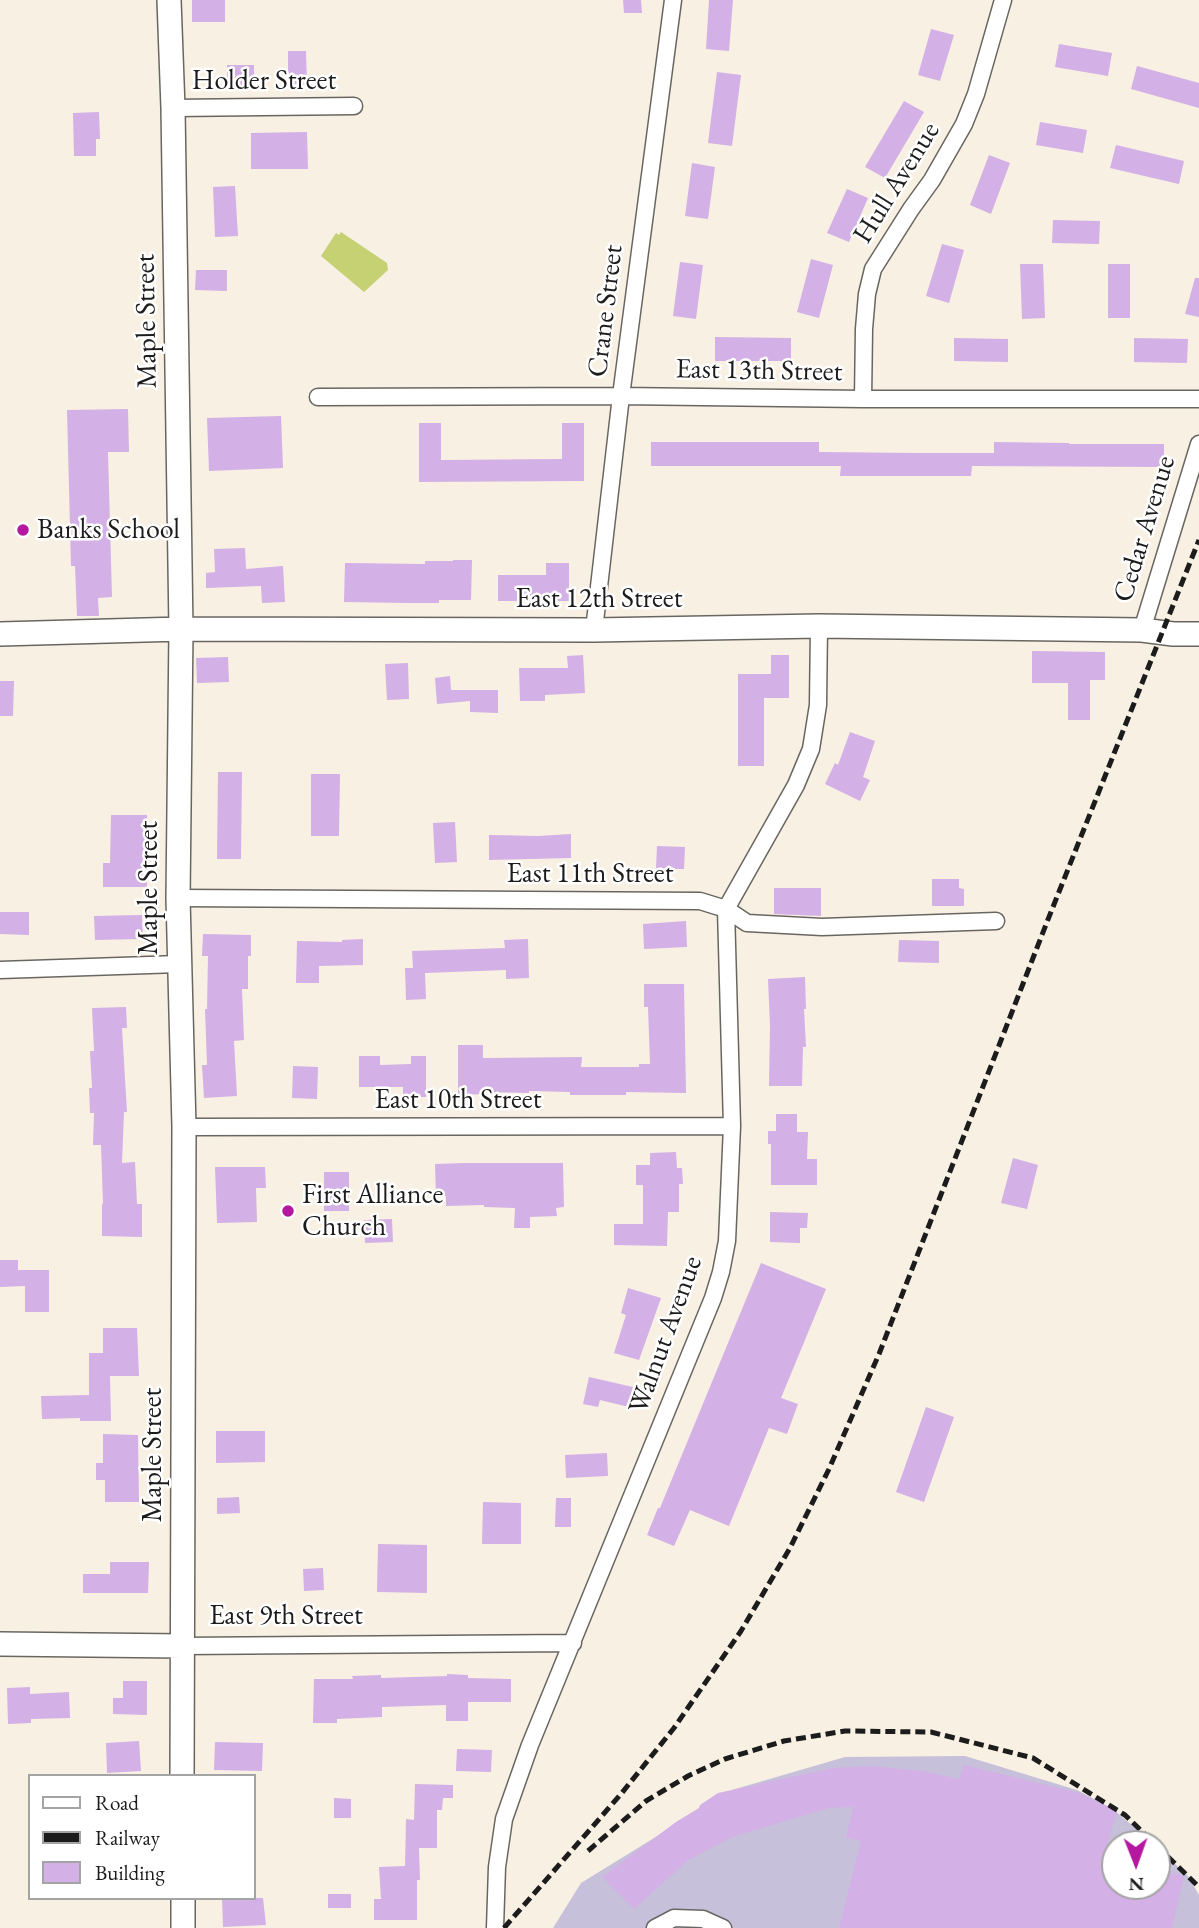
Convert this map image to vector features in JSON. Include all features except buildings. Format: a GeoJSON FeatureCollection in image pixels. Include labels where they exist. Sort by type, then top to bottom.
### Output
{"type":"FeatureCollection","features":[{"type":"Feature","properties":{"kind":"main road","name":"Maple Street"},"geometry":{"type":"LineString","coordinates":[[169,0],[181,629],[178,898],[184,1127],[182,1774]]}},
{"type":"Feature","properties":{"kind":"main road","name":"East 12th Street"},"geometry":{"type":"LineString","coordinates":[[0,634],[181,629],[594,630],[819,626],[1142,630],[1199,634]]}},
{"type":"Feature","properties":{"kind":"main road","name":"East 9th Street"},"geometry":{"type":"LineString","coordinates":[[0,1644],[181,1646]]}},
{"type":"Feature","properties":{"kind":"main road"},"geometry":{"type":"LineString","coordinates":[[183,1900],[183,1928]]}},
{"type":"Feature","properties":{"kind":"street","name":"Crane Street"},"geometry":{"type":"LineString","coordinates":[[594,630],[621,396],[673,0]]}},
{"type":"Feature","properties":{"kind":"street","name":"Hull Avenue"},"geometry":{"type":"LineString","coordinates":[[863,399],[864,329],[867,294],[873,269],[932,180],[964,124],[976,94],[1003,0]]}},
{"type":"Feature","properties":{"kind":"street","name":"Holder Street"},"geometry":{"type":"LineString","coordinates":[[173,108],[354,106]]}},
{"type":"Feature","properties":{"kind":"street","name":"East 13th Street"},"geometry":{"type":"LineString","coordinates":[[318,397],[1199,399]]}},
{"type":"Feature","properties":{"kind":"street","name":"Cedar Avenue"},"geometry":{"type":"LineString","coordinates":[[1142,630],[1199,443]]}},
{"type":"Feature","properties":{"kind":"street"},"geometry":{"type":"LineString","coordinates":[[726,909],[796,785],[811,749],[818,705],[819,626]]}},
{"type":"Feature","properties":{"kind":"street","name":"East 11th Street"},"geometry":{"type":"LineString","coordinates":[[178,898],[700,901],[726,909],[747,923],[759,924],[822,927],[996,921]]}},
{"type":"Feature","properties":{"kind":"street","name":"Walnut Avenue"},"geometry":{"type":"LineString","coordinates":[[495,1928],[497,1867],[504,1819],[530,1745],[713,1298],[721,1272],[727,1241],[732,1126],[726,909]]}},
{"type":"Feature","properties":{"kind":"street"},"geometry":{"type":"LineString","coordinates":[[0,970],[179,964]]}},
{"type":"Feature","properties":{"kind":"street","name":"East 10th Street"},"geometry":{"type":"LineString","coordinates":[[184,1127],[732,1126]]}},
{"type":"Feature","properties":{"kind":"street","name":"East 9th Street"},"geometry":{"type":"LineString","coordinates":[[181,1646],[573,1643]]}},
{"type":"Feature","properties":{"kind":"street"},"geometry":{"type":"LineString","coordinates":[[655,1928],[674,1918],[704,1919],[723,1928]]}},
{"type":"Feature","properties":{"kind":"shaded area"},"geometry":{"type":"Polygon","coordinates":[[[965,1756],[1077,1790],[1113,1809],[1138,1830],[1101,1830],[1101,1900],[1171,1900],[1171,1860],[1188,1876],[1199,1895],[1199,1928],[553,1928],[581,1883],[732,1790],[845,1757],[965,1756]]]}},
{"type":"Feature","properties":{"kind":"green space"},"geometry":{"type":"Polygon","coordinates":[[[341,232],[387,263],[388,270],[364,292],[321,256],[336,233],[339,235],[341,232]]]}},
{"type":"Feature","properties":{"kind":"railway"},"geometry":{"type":"LineString","coordinates":[[504,1928],[621,1794],[674,1728],[741,1631],[790,1548],[829,1469],[879,1354],[1199,540]]}},
{"type":"Feature","properties":{"kind":"railway"},"geometry":{"type":"LineString","coordinates":[[588,1851],[646,1801],[688,1776],[725,1759],[784,1741],[845,1731],[931,1732],[1033,1758],[1125,1815],[1141,1830]]}},
{"type":"Feature","properties":{"kind":"railway"},"geometry":{"type":"LineString","coordinates":[[1171,1860],[1199,1887]]}},
{"type":"Feature","properties":{"kind":"place","name":"Banks School"},"geometry":{"type":"Point","coordinates":[23,530]}},
{"type":"Feature","properties":{"kind":"place","name":"First Alliance Church"},"geometry":{"type":"Point","coordinates":[288,1211]}}]}
